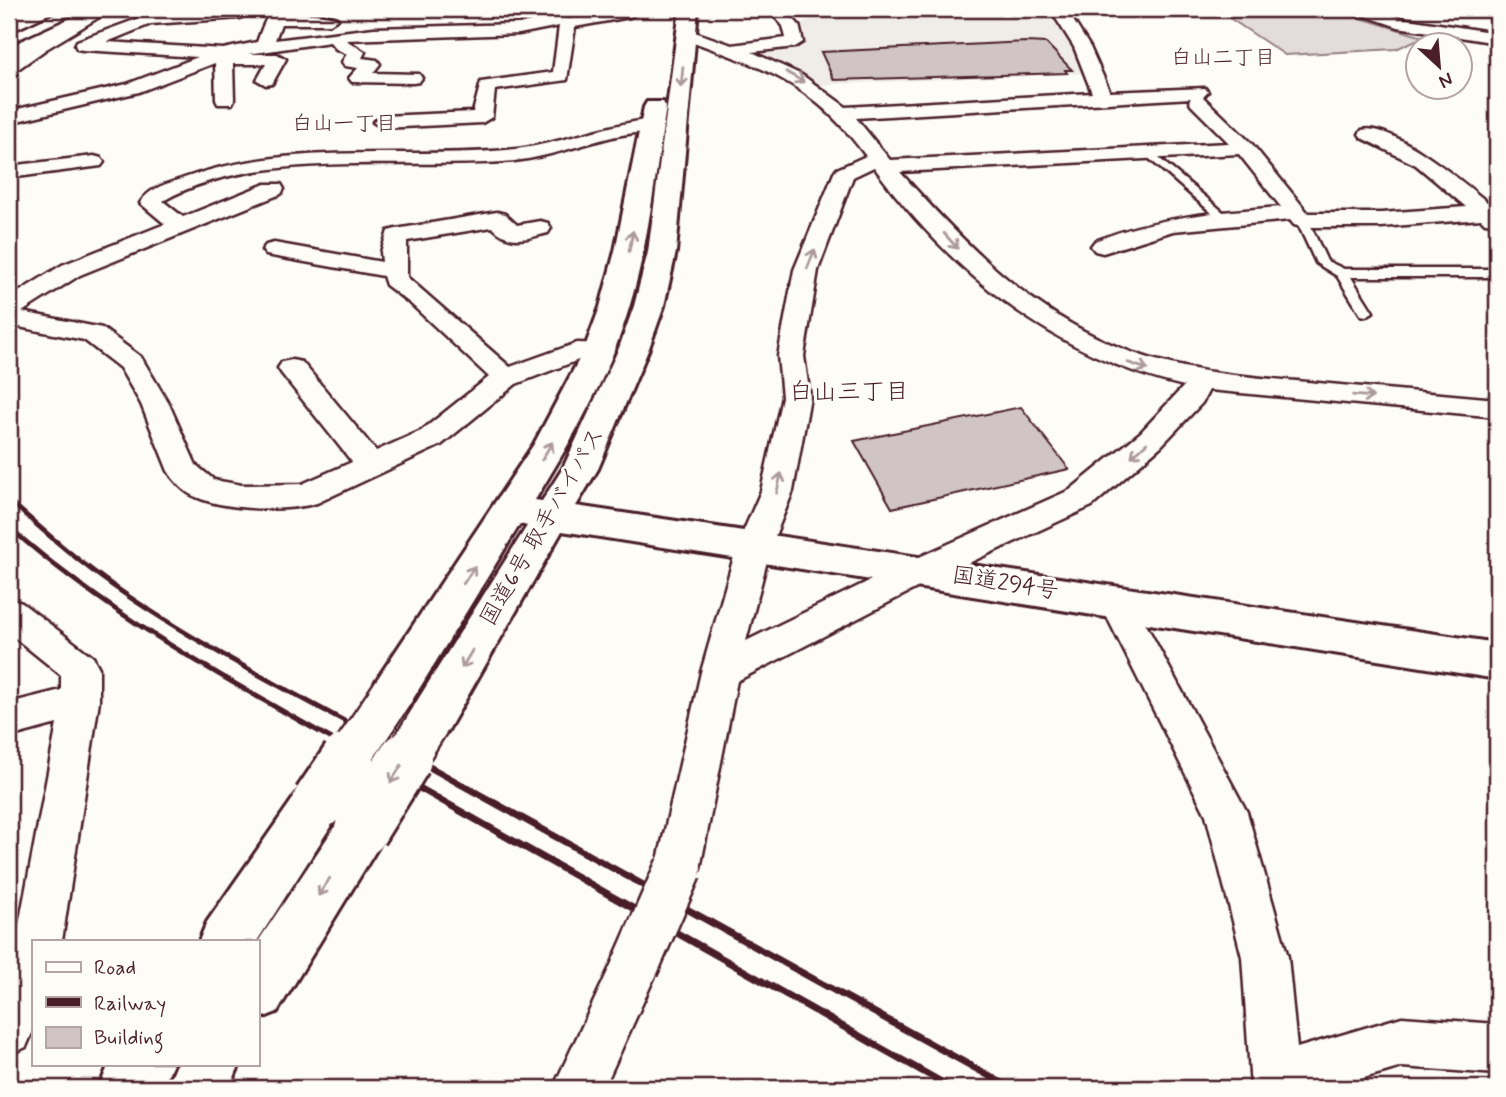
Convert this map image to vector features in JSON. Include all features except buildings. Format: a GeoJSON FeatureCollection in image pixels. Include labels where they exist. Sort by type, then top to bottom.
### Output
{"type":"FeatureCollection","features":[{"type":"Feature","properties":{"kind":"highway","name":"国道6号 取手バイパス"},"geometry":{"type":"LineString","coordinates":[[227,940],[512,510],[550,447],[599,351],[615,307],[629,251],[652,125],[679,33]]}},
{"type":"Feature","properties":{"kind":"highway","name":"国道6号 取手バイパス"},"geometry":{"type":"LineString","coordinates":[[259,989],[431,718],[553,516],[598,432],[649,306],[666,220],[679,33]]}},
{"type":"Feature","properties":{"kind":"highway","name":"国道294号"},"geometry":{"type":"LineString","coordinates":[[512,510],[920,570],[1497,661]]}},
{"type":"Feature","properties":{"kind":"highway"},"geometry":{"type":"LineString","coordinates":[[128,1088],[143,1066]]}},
{"type":"Feature","properties":{"kind":"highway"},"geometry":{"type":"LineString","coordinates":[[196,1088],[210,1066]]}},
{"type":"Feature","properties":{"kind":"street"},"geometry":{"type":"LineString","coordinates":[[131,9],[150,12],[148,20]]}},
{"type":"Feature","properties":{"kind":"street"},"geometry":{"type":"LineString","coordinates":[[245,9],[240,13],[185,15],[148,20],[83,45],[277,59],[267,80]]}},
{"type":"Feature","properties":{"kind":"street"},"geometry":{"type":"LineString","coordinates":[[530,9],[562,23]]}},
{"type":"Feature","properties":{"kind":"street"},"geometry":{"type":"LineString","coordinates":[[729,50],[794,42],[791,25],[776,9]]}},
{"type":"Feature","properties":{"kind":"street"},"geometry":{"type":"LineString","coordinates":[[1058,9],[1082,47],[1101,94]]}},
{"type":"Feature","properties":{"kind":"street"},"geometry":{"type":"LineString","coordinates":[[1359,9],[1398,22],[1497,38]]}},
{"type":"Feature","properties":{"kind":"street"},"geometry":{"type":"LineString","coordinates":[[264,46],[275,19],[374,33],[487,32],[630,12]]}},
{"type":"Feature","properties":{"kind":"street"},"geometry":{"type":"LineString","coordinates":[[383,122],[481,117],[479,98],[487,86],[561,76],[562,23]]}},
{"type":"Feature","properties":{"kind":"street"},"geometry":{"type":"LineString","coordinates":[[9,117],[134,88],[224,57],[332,27]]}},
{"type":"Feature","properties":{"kind":"street"},"geometry":{"type":"LineString","coordinates":[[332,27],[342,45],[357,52],[351,62],[371,64],[358,78],[413,78]]}},
{"type":"Feature","properties":{"kind":"street"},"geometry":{"type":"LineString","coordinates":[[679,33],[798,78],[835,108],[960,252],[1053,325],[1119,359],[1157,373],[1200,381],[1497,408]]}},
{"type":"Feature","properties":{"kind":"street"},"geometry":{"type":"LineString","coordinates":[[224,57],[225,100]]}},
{"type":"Feature","properties":{"kind":"street"},"geometry":{"type":"LineString","coordinates":[[835,108],[1101,94],[1199,96],[1299,216]]}},
{"type":"Feature","properties":{"kind":"street"},"geometry":{"type":"LineString","coordinates":[[392,104],[445,100]]}},
{"type":"Feature","properties":{"kind":"street"},"geometry":{"type":"LineString","coordinates":[[181,226],[150,203],[155,197],[201,178],[244,168],[322,160],[478,158],[540,153],[607,131],[652,125]]}},
{"type":"Feature","properties":{"kind":"street"},"geometry":{"type":"LineString","coordinates":[[1369,134],[1423,161],[1491,217]]}},
{"type":"Feature","properties":{"kind":"street"},"geometry":{"type":"LineString","coordinates":[[578,1088],[678,869],[720,672],[754,546],[777,491],[796,397],[791,356],[806,270],[844,173],[881,163],[1245,148]]}},
{"type":"Feature","properties":{"kind":"street"},"geometry":{"type":"LineString","coordinates":[[9,172],[94,162]]}},
{"type":"Feature","properties":{"kind":"street"},"geometry":{"type":"LineString","coordinates":[[9,309],[71,270],[273,189]]}},
{"type":"Feature","properties":{"kind":"street"},"geometry":{"type":"LineString","coordinates":[[1103,246],[1154,228],[1224,218],[1299,216],[1381,220],[1491,217]]}},
{"type":"Feature","properties":{"kind":"street"},"geometry":{"type":"LineString","coordinates":[[506,378],[420,299],[395,280],[393,253],[396,236],[497,219],[512,233],[540,228]]}},
{"type":"Feature","properties":{"kind":"street"},"geometry":{"type":"LineString","coordinates":[[274,250],[394,271]]}},
{"type":"Feature","properties":{"kind":"street"},"geometry":{"type":"LineString","coordinates":[[9,317],[93,334],[131,363],[155,404],[183,471],[205,489],[242,496],[306,495],[431,438],[506,378],[577,351],[599,351]]}},
{"type":"Feature","properties":{"kind":"street"},"geometry":{"type":"LineString","coordinates":[[292,368],[371,465]]}},
{"type":"Feature","properties":{"kind":"street"},"geometry":{"type":"LineString","coordinates":[[720,672],[920,570],[1081,498],[1151,439],[1192,397],[1200,381]]}},
{"type":"Feature","properties":{"kind":"street"},"geometry":{"type":"LineString","coordinates":[[1116,601],[1226,812],[1265,957],[1276,1088]]}},
{"type":"Feature","properties":{"kind":"street"},"geometry":{"type":"LineString","coordinates":[[9,613],[80,668],[80,701],[39,940]]}},
{"type":"Feature","properties":{"kind":"street"},"geometry":{"type":"LineString","coordinates":[[9,720],[80,701]]}},
{"type":"Feature","properties":{"kind":"street"},"geometry":{"type":"LineString","coordinates":[[9,1031],[32,966]]}},
{"type":"Feature","properties":{"kind":"street"},"geometry":{"type":"LineString","coordinates":[[1290,1088],[1306,1070],[1402,1042],[1497,1049]]}},
{"type":"Feature","properties":{"kind":"lane"},"geometry":{"type":"LineString","coordinates":[[1148,152],[1224,218]]}},
{"type":"Feature","properties":{"kind":"lane"},"geometry":{"type":"LineString","coordinates":[[1299,216],[1322,263],[1342,273],[1497,273]]}},
{"type":"Feature","properties":{"kind":"lane"},"geometry":{"type":"LineString","coordinates":[[1342,273],[1366,312]]}},
{"type":"Feature","properties":{"kind":"shaded area"},"geometry":{"type":"Polygon","coordinates":[[[841,9],[1029,9],[1051,12],[1084,73],[815,85],[744,49],[800,46],[798,24],[841,9]]]}},
{"type":"Feature","properties":{"kind":"shaded area"},"geometry":{"type":"Polygon","coordinates":[[[1216,9],[1331,9],[1407,32],[1404,32],[1404,45],[1396,49],[1285,55],[1216,9]]]}},
{"type":"Feature","properties":{"kind":"railway"},"geometry":{"type":"LineString","coordinates":[[9,34],[62,9]]}},
{"type":"Feature","properties":{"kind":"railway"},"geometry":{"type":"LineString","coordinates":[[9,45],[87,9]]}},
{"type":"Feature","properties":{"kind":"railway"},"geometry":{"type":"LineString","coordinates":[[9,77],[47,50],[115,9]]}},
{"type":"Feature","properties":{"kind":"railway"},"geometry":{"type":"LineString","coordinates":[[9,500],[85,565],[148,609],[224,655],[418,761]]}},
{"type":"Feature","properties":{"kind":"railway"},"geometry":{"type":"LineString","coordinates":[[9,527],[50,562],[138,625],[371,761]]}},
{"type":"Feature","properties":{"kind":"railway"},"geometry":{"type":"LineString","coordinates":[[368,759],[952,1088]]}},
{"type":"Feature","properties":{"kind":"railway"},"geometry":{"type":"LineString","coordinates":[[415,759],[1011,1088]]}},
{"type":"Feature","properties":{"kind":"district","name":"白山二丁目"},"geometry":{"type":"Point","coordinates":[1223,58]}},
{"type":"Feature","properties":{"kind":"district","name":"白山一丁目"},"geometry":{"type":"Point","coordinates":[344,124]}},
{"type":"Feature","properties":{"kind":"district","name":"白山三丁目"},"geometry":{"type":"Point","coordinates":[849,392]}}]}
